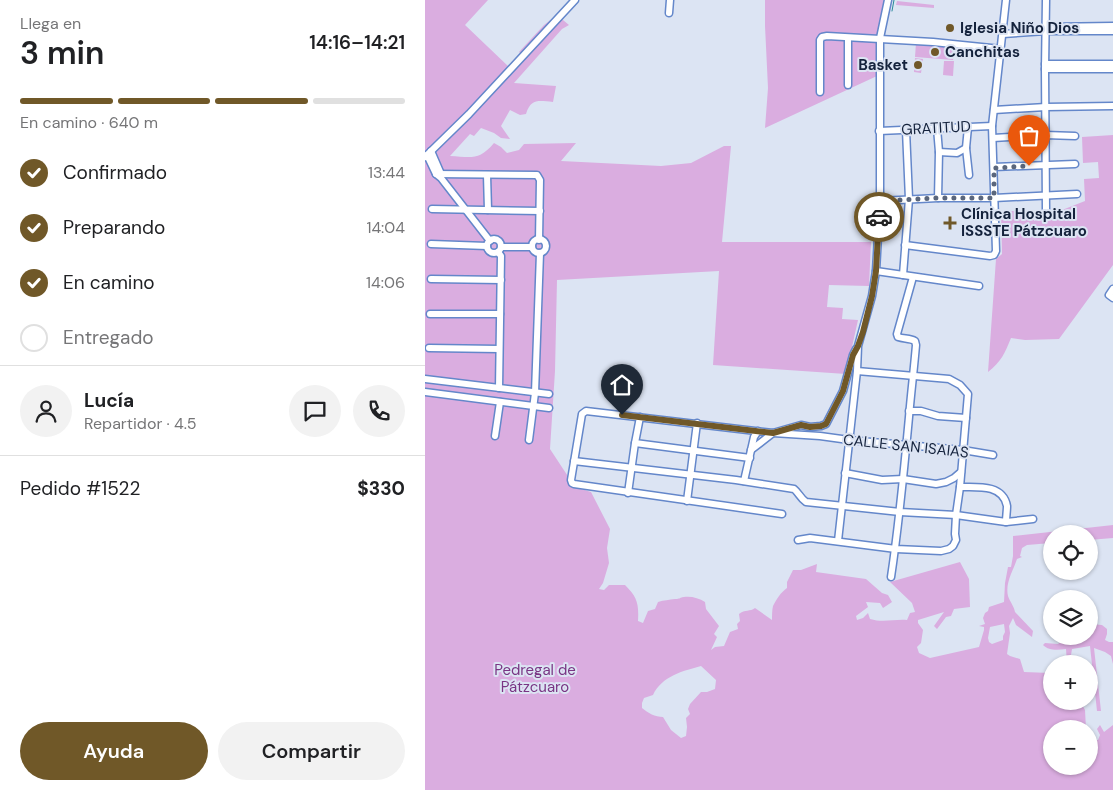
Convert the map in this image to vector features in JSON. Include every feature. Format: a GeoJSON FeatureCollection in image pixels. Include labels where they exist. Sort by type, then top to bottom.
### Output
{"type":"FeatureCollection","features":[{"type":"Feature","properties":{"kind":"street"},"geometry":{"type":"LineString","coordinates":[[533,247],[500,249],[494,253],[490,252],[489,243],[439,175],[428,154],[469,114],[575,0]]}},
{"type":"Feature","properties":{"kind":"street"},"geometry":{"type":"LineString","coordinates":[[669,13],[670,0]]}},
{"type":"Feature","properties":{"kind":"street"},"geometry":{"type":"LineString","coordinates":[[838,541],[857,371],[858,346],[872,296],[876,271],[880,201],[880,38],[888,0]]}},
{"type":"Feature","properties":{"kind":"street"},"geometry":{"type":"LineString","coordinates":[[905,245],[990,256],[994,255],[996,251],[993,126],[1006,0]]}},
{"type":"Feature","properties":{"kind":"street"},"geometry":{"type":"LineString","coordinates":[[1046,0],[1046,210]]}},
{"type":"Feature","properties":{"kind":"street"},"geometry":{"type":"LineString","coordinates":[[1003,34],[1046,29],[1113,26]]}},
{"type":"Feature","properties":{"kind":"street"},"geometry":{"type":"LineString","coordinates":[[1095,28],[1113,31]]}},
{"type":"Feature","properties":{"kind":"street"},"geometry":{"type":"LineString","coordinates":[[820,92],[820,40],[827,36],[880,38],[1001,49]]}},
{"type":"Feature","properties":{"kind":"street"},"geometry":{"type":"LineString","coordinates":[[848,38],[848,85]]}},
{"type":"Feature","properties":{"kind":"street"},"geometry":{"type":"LineString","coordinates":[[1097,67],[1113,64]]}},
{"type":"Feature","properties":{"kind":"street"},"geometry":{"type":"LineString","coordinates":[[1045,66],[1097,67],[1113,70]]}},
{"type":"Feature","properties":{"kind":"street"},"geometry":{"type":"LineString","coordinates":[[994,110],[1113,106]]}},
{"type":"Feature","properties":{"kind":"street","name":"GRATITUD"},"geometry":{"type":"LineString","coordinates":[[879,131],[993,126]]}},
{"type":"Feature","properties":{"kind":"street"},"geometry":{"type":"LineString","coordinates":[[968,127],[966,148],[969,175]]}},
{"type":"Feature","properties":{"kind":"street"},"geometry":{"type":"LineString","coordinates":[[937,128],[939,152],[938,198]]}},
{"type":"Feature","properties":{"kind":"street"},"geometry":{"type":"LineString","coordinates":[[903,275],[909,199],[906,130]]}},
{"type":"Feature","properties":{"kind":"street"},"geometry":{"type":"LineString","coordinates":[[993,138],[1045,135],[1075,136]]}},
{"type":"Feature","properties":{"kind":"street"},"geometry":{"type":"LineString","coordinates":[[939,152],[957,153],[966,148]]}},
{"type":"Feature","properties":{"kind":"street"},"geometry":{"type":"LineString","coordinates":[[994,168],[1075,164]]}},
{"type":"Feature","properties":{"kind":"street"},"geometry":{"type":"LineString","coordinates":[[439,175],[537,175],[540,180],[539,240]]}},
{"type":"Feature","properties":{"kind":"street"},"geometry":{"type":"LineString","coordinates":[[487,175],[488,210]]}},
{"type":"Feature","properties":{"kind":"street"},"geometry":{"type":"LineString","coordinates":[[880,201],[1077,194]]}},
{"type":"Feature","properties":{"kind":"street"},"geometry":{"type":"LineString","coordinates":[[432,209],[539,211]]}},
{"type":"Feature","properties":{"kind":"street"},"geometry":{"type":"LineString","coordinates":[[431,244],[489,243],[495,239],[499,241],[501,256],[499,388]]}},
{"type":"Feature","properties":{"kind":"street"},"geometry":{"type":"LineString","coordinates":[[533,247],[534,243],[539,240]]}},
{"type":"Feature","properties":{"kind":"street"},"geometry":{"type":"LineString","coordinates":[[539,240],[545,242],[546,246],[545,250],[540,253]]}},
{"type":"Feature","properties":{"kind":"street"},"geometry":{"type":"LineString","coordinates":[[533,247],[534,251],[540,253]]}},
{"type":"Feature","properties":{"kind":"street"},"geometry":{"type":"LineString","coordinates":[[529,440],[535,393],[540,253]]}},
{"type":"Feature","properties":{"kind":"street"},"geometry":{"type":"LineString","coordinates":[[876,271],[979,286]]}},
{"type":"Feature","properties":{"kind":"street"},"geometry":{"type":"LineString","coordinates":[[891,577],[900,512],[916,345],[912,340],[898,337],[897,334],[913,277]]}},
{"type":"Feature","properties":{"kind":"street"},"geometry":{"type":"LineString","coordinates":[[431,279],[501,280]]}},
{"type":"Feature","properties":{"kind":"street"},"geometry":{"type":"LineString","coordinates":[[430,314],[500,314]]}},
{"type":"Feature","properties":{"kind":"street"},"geometry":{"type":"LineString","coordinates":[[751,450],[773,433],[801,425],[810,427],[826,424],[843,391],[853,355],[858,346]]}},
{"type":"Feature","properties":{"kind":"street"},"geometry":{"type":"LineString","coordinates":[[429,348],[499,349]]}},
{"type":"Feature","properties":{"kind":"street"},"geometry":{"type":"LineString","coordinates":[[799,540],[810,538],[895,549],[941,551],[953,546],[968,394],[960,385],[949,378],[857,371]]}},
{"type":"Feature","properties":{"kind":"street"},"geometry":{"type":"LineString","coordinates":[[425,379],[549,394]]}},
{"type":"Feature","properties":{"kind":"street"},"geometry":{"type":"LineString","coordinates":[[425,392],[549,408]]}},
{"type":"Feature","properties":{"kind":"street"},"geometry":{"type":"LineString","coordinates":[[495,436],[500,402]]}},
{"type":"Feature","properties":{"kind":"street","name":"CALLE SAN ISAIAS"},"geometry":{"type":"LineString","coordinates":[[574,461],[582,414],[586,411],[773,433],[963,450],[993,455]]}},
{"type":"Feature","properties":{"kind":"street"},"geometry":{"type":"LineString","coordinates":[[909,411],[966,418]]}},
{"type":"Feature","properties":{"kind":"street"},"geometry":{"type":"LineString","coordinates":[[628,493],[640,417]]}},
{"type":"Feature","properties":{"kind":"street"},"geometry":{"type":"LineString","coordinates":[[687,501],[697,423]]}},
{"type":"Feature","properties":{"kind":"street"},"geometry":{"type":"LineString","coordinates":[[744,481],[754,437],[758,431]]}},
{"type":"Feature","properties":{"kind":"street"},"geometry":{"type":"LineString","coordinates":[[635,443],[750,458]]}},
{"type":"Feature","properties":{"kind":"street"},"geometry":{"type":"LineString","coordinates":[[782,514],[574,484],[571,480],[574,461],[744,481],[794,489],[798,492],[801,499],[806,502],[1006,522],[1033,519]]}},
{"type":"Feature","properties":{"kind":"street"},"geometry":{"type":"LineString","coordinates":[[845,473],[881,480],[903,479],[936,484],[946,482],[961,472]]}},
{"type":"Feature","properties":{"kind":"street"},"geometry":{"type":"LineString","coordinates":[[960,487],[979,487],[997,490],[1002,494],[1007,506],[1006,522]]}},
{"type":"Feature","properties":{"kind":"green space","name":"Pedregal de Pátzcuaro"},"geometry":{"type":"Polygon","coordinates":[[[425,0],[488,0],[465,25],[509,67],[521,54],[519,52],[544,25],[557,15],[569,25],[562,29],[514,83],[556,86],[553,102],[540,101],[533,103],[526,114],[520,115],[510,110],[501,126],[510,139],[501,138],[481,128],[474,136],[470,134],[450,156],[474,157],[484,153],[494,143],[507,153],[519,150],[524,144],[576,143],[561,161],[661,166],[691,163],[724,146],[731,146],[722,242],[871,242],[869,286],[829,285],[827,307],[843,308],[842,319],[858,320],[846,374],[713,365],[719,271],[557,280],[555,371],[550,449],[575,487],[591,492],[610,529],[607,548],[609,563],[603,583],[599,589],[604,590],[609,585],[625,585],[636,601],[638,621],[643,623],[648,611],[655,609],[658,602],[687,597],[705,602],[706,609],[719,626],[714,634],[717,637],[711,650],[715,647],[724,646],[730,632],[738,629],[737,624],[740,621],[739,614],[741,612],[755,608],[772,620],[773,606],[787,588],[787,582],[793,570],[801,570],[817,564],[816,572],[866,579],[882,593],[888,595],[892,602],[883,608],[880,603],[866,602],[868,607],[856,616],[857,620],[863,618],[868,613],[870,619],[875,620],[907,620],[910,613],[915,612],[912,603],[890,582],[960,562],[969,579],[970,607],[954,609],[951,616],[946,617],[937,629],[934,626],[944,612],[918,620],[923,630],[921,643],[917,647],[919,653],[930,658],[979,647],[984,627],[979,626],[985,624],[983,618],[985,613],[989,607],[1004,602],[1008,567],[1011,567],[1013,556],[1013,536],[1043,533],[1043,544],[1027,545],[1022,548],[1020,556],[1022,557],[1017,559],[1008,582],[1008,596],[1015,612],[1033,631],[1032,637],[1016,625],[1013,618],[1009,626],[1007,654],[1020,659],[1024,672],[1043,673],[1043,710],[1085,710],[1086,720],[1043,720],[1043,775],[1098,775],[1098,740],[1100,735],[1098,728],[1100,725],[1104,732],[1113,725],[1113,790],[425,790],[425,0]],[[1004,624],[990,627],[989,642],[992,644],[1003,640],[1004,624]],[[701,666],[680,672],[662,683],[653,695],[644,698],[642,708],[647,712],[663,717],[671,730],[681,738],[686,736],[686,718],[690,714],[688,709],[690,704],[701,692],[715,689],[716,680],[701,666]]]}},
{"type":"Feature","properties":{"kind":"green space"},"geometry":{"type":"Polygon","coordinates":[[[765,0],[886,0],[877,76],[765,128],[768,88],[765,0]]]}},
{"type":"Feature","properties":{"kind":"green space"},"geometry":{"type":"Polygon","coordinates":[[[897,1],[934,5],[934,8],[896,5],[897,1]]]}},
{"type":"Feature","properties":{"kind":"green space","name":"Canchitas"},"geometry":{"type":"Polygon","coordinates":[[[916,43],[955,47],[953,60],[915,57],[916,43]]]}},
{"type":"Feature","properties":{"kind":"green space","name":"Basket"},"geometry":{"type":"Polygon","coordinates":[[[915,58],[923,59],[921,73],[914,72],[915,58]]]}},
{"type":"Feature","properties":{"kind":"green space"},"geometry":{"type":"Polygon","coordinates":[[[944,61],[954,61],[953,76],[943,75],[944,61]]]}},
{"type":"Feature","properties":{"kind":"green space"},"geometry":{"type":"Polygon","coordinates":[[[1113,135],[1113,265],[1059,339],[1025,340],[1011,338],[1002,357],[988,372],[996,259],[1002,254],[1001,211],[1034,211],[1034,221],[1085,201],[1084,179],[1099,178],[1098,162],[1083,163],[1082,137],[1113,135]]]}},
{"type":"Feature","properties":{"kind":"green space"},"geometry":{"type":"Polygon","coordinates":[[[1113,525],[1113,538],[1098,539],[1098,527],[1113,525]]]}},
{"type":"Feature","properties":{"kind":"green space"},"geometry":{"type":"Polygon","coordinates":[[[1098,625],[1102,625],[1107,629],[1105,640],[1113,642],[1113,664],[1111,656],[1105,652],[1094,648],[1095,655],[1091,655],[1090,646],[1072,649],[1071,655],[1066,655],[1066,649],[1057,650],[1043,645],[1098,645],[1098,625]]]}},
{"type":"Feature","properties":{"kind":"green space"},"geometry":{"type":"Polygon","coordinates":[[[1098,684],[1101,711],[1098,710],[1098,684]]]}},
{"type":"Feature","properties":{"kind":"waterway"},"geometry":{"type":"LineString","coordinates":[[892,11],[894,0]]}},
{"type":"Feature","properties":{"kind":"way so far"},"geometry":{"type":"LineString","coordinates":[[879,217],[880,201],[994,198],[994,168],[1029,166]]}},
{"type":"Feature","properties":{"kind":"place","name":"Iglesia Niño Dios"},"geometry":{"type":"Point","coordinates":[950,28]}},
{"type":"Feature","properties":{"kind":"place","name":"Canchitas"},"geometry":{"type":"Point","coordinates":[935,52]}},
{"type":"Feature","properties":{"kind":"place","name":"Basket"},"geometry":{"type":"Point","coordinates":[918,65]}},
{"type":"Feature","properties":{"kind":"place","name":"Clínica Hospital ISSSTE Pátzcuaro"},"geometry":{"type":"Point","coordinates":[950,223]}},
{"type":"Feature","properties":{"kind":"route"},"geometry":{"type":"LineString","coordinates":[[622,415],[773,433],[801,425],[810,427],[826,424],[843,391],[853,355],[863,332],[876,271],[879,217]]}}]}
